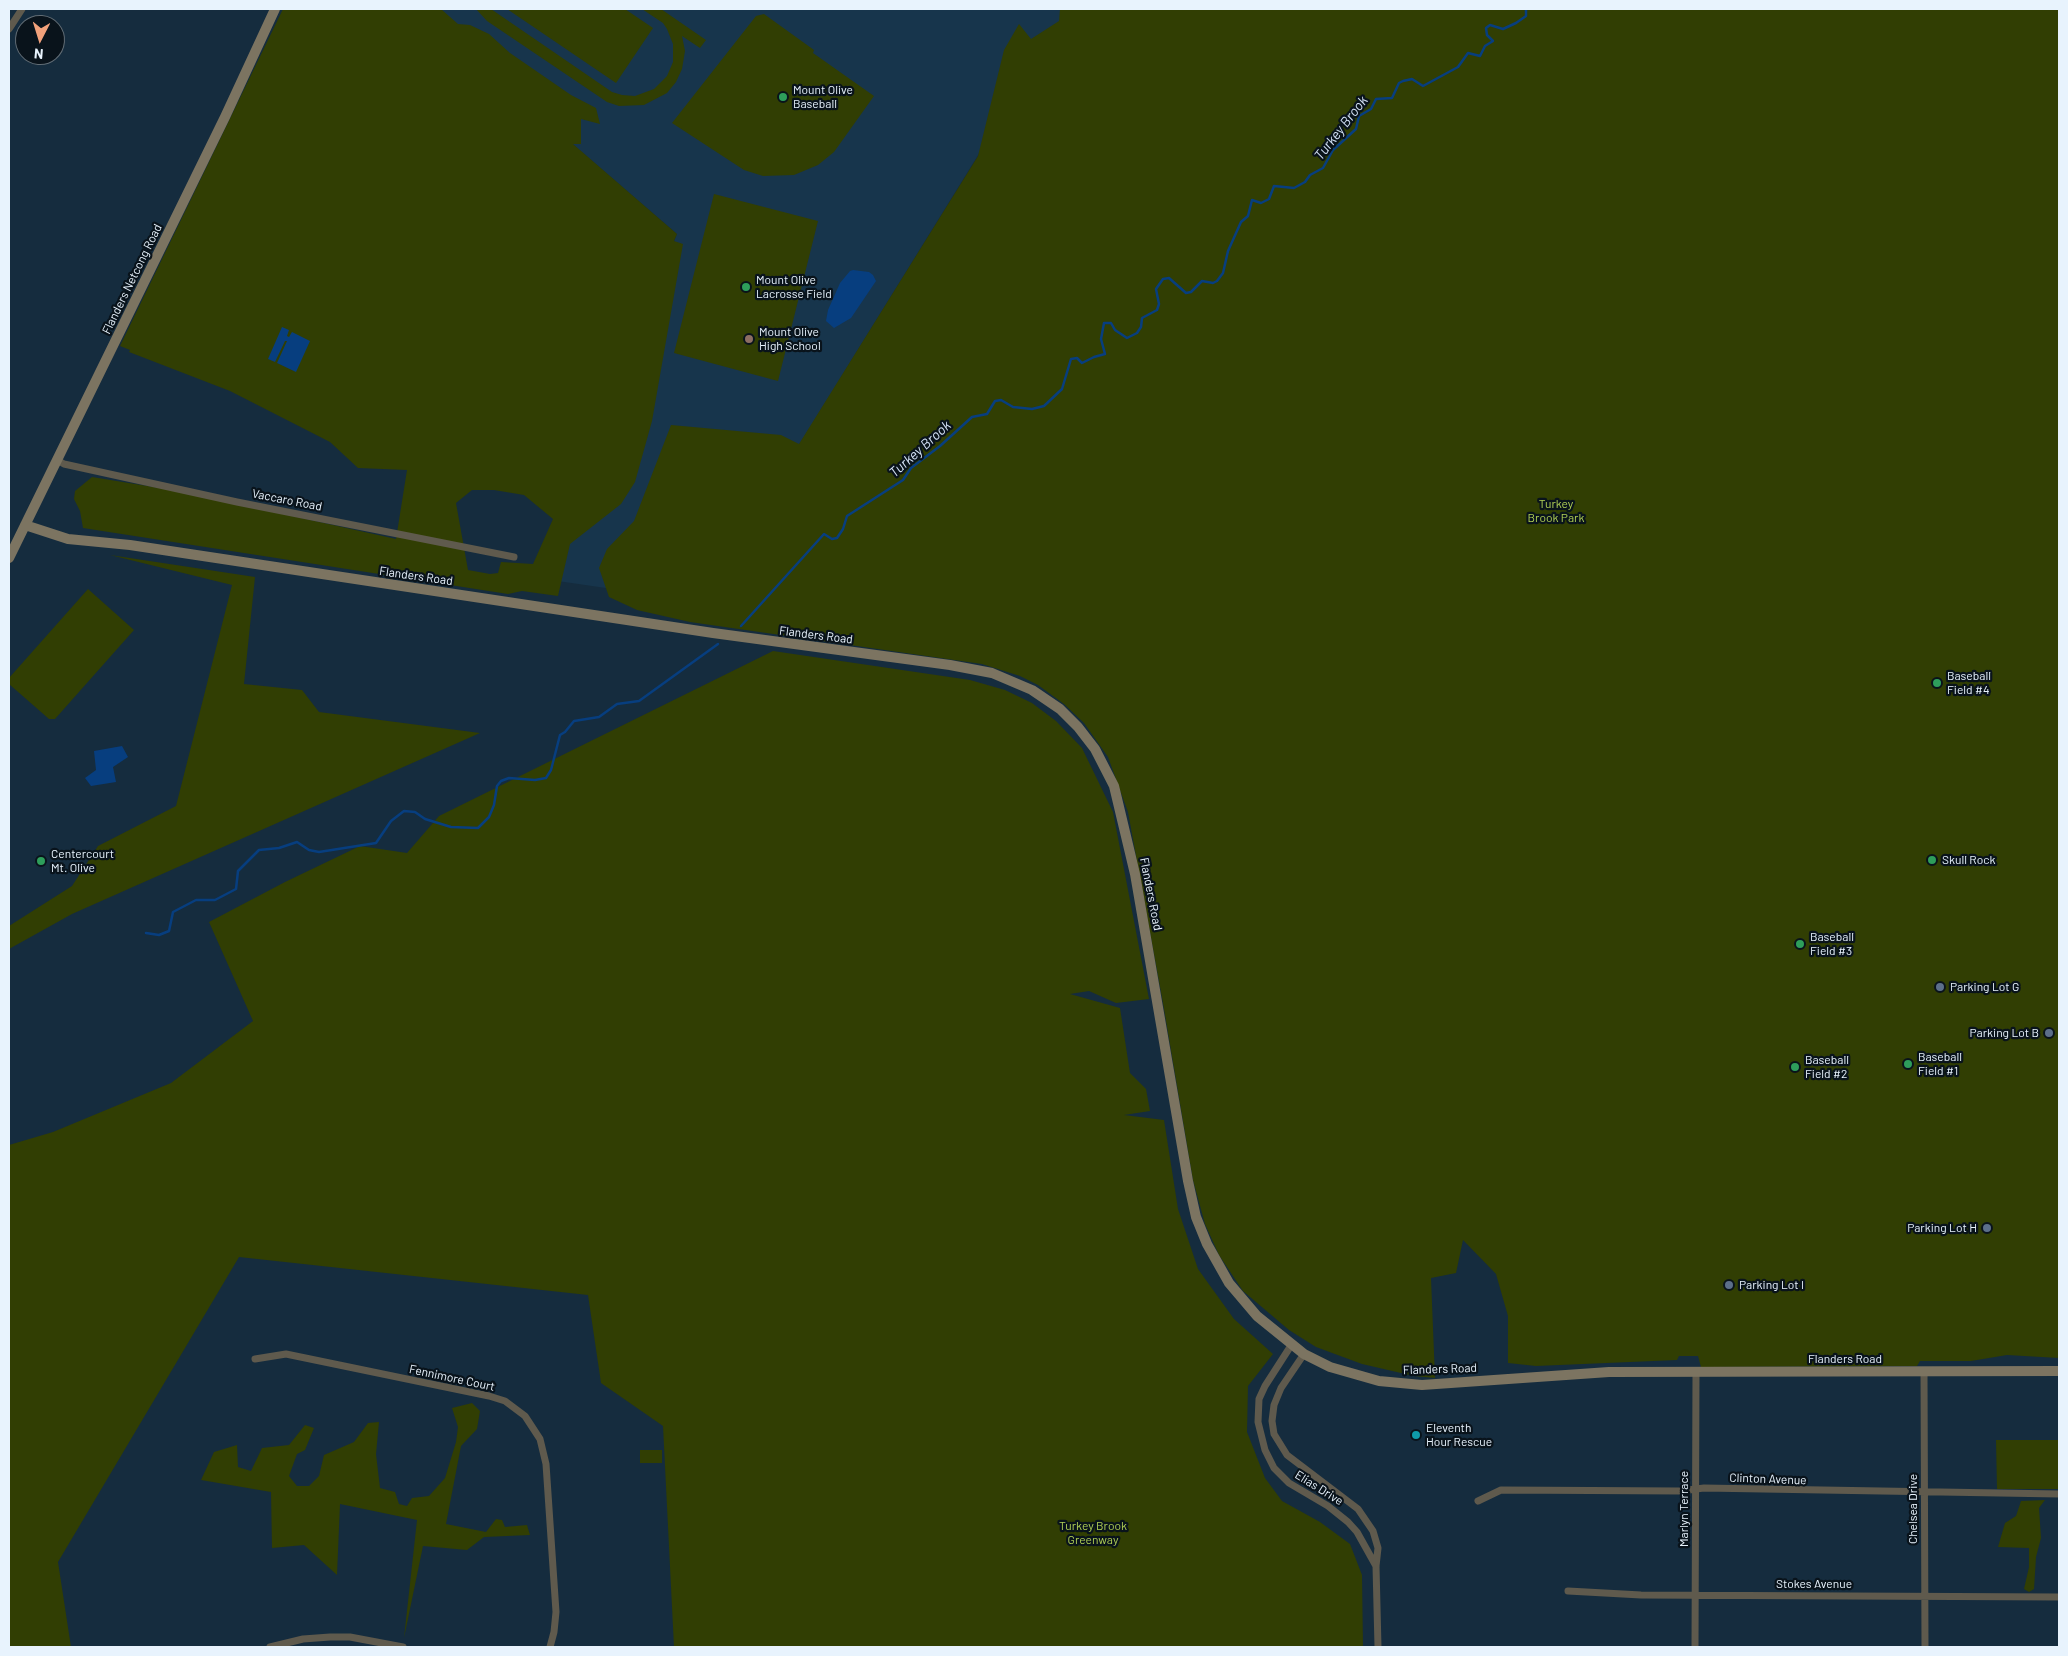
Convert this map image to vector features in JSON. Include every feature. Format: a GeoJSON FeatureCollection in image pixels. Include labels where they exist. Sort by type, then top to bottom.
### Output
{"type":"FeatureCollection","features":[{"type":"Feature","properties":{"kind":"main road","name":"Flanders Netcong Road"},"geometry":{"type":"LineString","coordinates":[[9,558],[229,109],[274,9]]}},
{"type":"Feature","properties":{"kind":"main road","name":"Flanders Road"},"geometry":{"type":"LineString","coordinates":[[26,525],[68,539],[130,545],[723,634],[950,665],[997,674],[1032,690],[1065,714],[1088,739],[1102,760],[1114,786],[1135,874],[1186,1171],[1199,1226],[1213,1258],[1238,1294],[1265,1323],[1304,1354],[1343,1372],[1379,1381],[1414,1385],[1592,1372],[2059,1371]]}},
{"type":"Feature","properties":{"kind":"street"},"geometry":{"type":"LineString","coordinates":[[9,29],[22,9]]}},
{"type":"Feature","properties":{"kind":"street","name":"Vaccaro Road"},"geometry":{"type":"LineString","coordinates":[[57,460],[64,464],[247,504],[514,557]]}},
{"type":"Feature","properties":{"kind":"street","name":"Elias Drive"},"geometry":{"type":"LineString","coordinates":[[1292,1344],[1265,1386],[1259,1399],[1258,1422],[1265,1450],[1274,1468],[1285,1480],[1298,1490],[1328,1506],[1348,1522],[1357,1532],[1376,1566]]}},
{"type":"Feature","properties":{"kind":"street","name":"Fennimore Court"},"geometry":{"type":"LineString","coordinates":[[255,1359],[286,1354],[489,1396],[505,1401],[525,1416],[540,1439],[546,1464],[556,1612],[550,1647]]}},
{"type":"Feature","properties":{"kind":"street","name":"Elias Drive"},"geometry":{"type":"LineString","coordinates":[[1304,1354],[1281,1388],[1274,1405],[1272,1421],[1277,1441],[1287,1455],[1352,1504],[1365,1517],[1377,1542],[1378,1647]]}},
{"type":"Feature","properties":{"kind":"street","name":"Chelsea Drive"},"geometry":{"type":"LineString","coordinates":[[1924,1371],[1924,1647]]}},
{"type":"Feature","properties":{"kind":"street","name":"Marlyn Terrace"},"geometry":{"type":"LineString","coordinates":[[1695,1647],[1696,1372]]}},
{"type":"Feature","properties":{"kind":"street","name":"Clinton Avenue"},"geometry":{"type":"LineString","coordinates":[[1478,1502],[1501,1490],[1695,1489],[2059,1494]]}},
{"type":"Feature","properties":{"kind":"street","name":"Stokes Avenue"},"geometry":{"type":"LineString","coordinates":[[1568,1591],[1695,1595],[2059,1598]]}},
{"type":"Feature","properties":{"kind":"street"},"geometry":{"type":"LineString","coordinates":[[270,1647],[302,1639],[350,1637],[403,1647]]}},
{"type":"Feature","properties":{"kind":"shaded area","name":"Mount Olive High School"},"geometry":{"type":"Polygon","coordinates":[[[416,9],[1076,9],[1051,37],[702,602],[537,578],[677,234],[416,9]]]}},
{"type":"Feature","properties":{"kind":"green space"},"geometry":{"type":"Polygon","coordinates":[[[283,9],[441,9],[458,24],[470,25],[489,34],[510,53],[571,95],[596,108],[600,124],[581,119],[581,144],[573,144],[677,234],[674,241],[683,244],[652,421],[635,482],[621,504],[570,544],[558,596],[522,591],[508,594],[83,528],[80,511],[74,499],[75,491],[92,477],[184,492],[396,539],[407,470],[358,468],[330,442],[230,391],[129,352],[130,350],[120,346],[283,9]],[[472,490],[456,503],[468,570],[490,574],[498,573],[501,562],[533,564],[553,519],[524,495],[494,490],[472,490]]]}},
{"type":"Feature","properties":{"kind":"green space"},"geometry":{"type":"Polygon","coordinates":[[[476,9],[491,9],[612,92],[622,95],[635,96],[654,89],[667,76],[673,62],[673,44],[667,29],[663,23],[642,9],[661,9],[706,40],[700,48],[682,36],[685,51],[682,69],[676,82],[667,93],[644,105],[619,106],[607,102],[487,21],[476,9]]]}},
{"type":"Feature","properties":{"kind":"green space"},"geometry":{"type":"Polygon","coordinates":[[[507,9],[625,9],[653,28],[616,83],[507,9]]]}},
{"type":"Feature","properties":{"kind":"green space","name":"Turkey Brook Park"},"geometry":{"type":"Polygon","coordinates":[[[1060,9],[2059,9],[2059,1358],[2007,1355],[1971,1361],[1920,1361],[1917,1366],[1701,1367],[1698,1356],[1679,1356],[1677,1360],[1536,1366],[1508,1363],[1508,1316],[1496,1274],[1463,1240],[1456,1273],[1431,1278],[1435,1378],[1414,1376],[1362,1364],[1316,1347],[1289,1330],[1243,1291],[1219,1255],[1205,1224],[1193,1180],[1128,812],[1108,757],[1084,723],[1064,704],[1038,685],[1020,676],[982,664],[690,622],[637,610],[609,597],[599,568],[607,549],[634,521],[671,425],[781,435],[799,444],[978,156],[1004,50],[1019,24],[1031,39],[1059,21],[1060,9]]]}},
{"type":"Feature","properties":{"kind":"green space","name":"Mount Olive Baseball"},"geometry":{"type":"Polygon","coordinates":[[[764,14],[814,50],[813,53],[874,96],[834,152],[818,165],[794,175],[763,176],[744,170],[672,123],[756,16],[764,14]]]}},
{"type":"Feature","properties":{"kind":"green space","name":"Mount Olive Lacrosse Field"},"geometry":{"type":"Polygon","coordinates":[[[714,194],[818,221],[778,381],[674,353],[714,194]]]}},
{"type":"Feature","properties":{"kind":"green space"},"geometry":{"type":"Polygon","coordinates":[[[110,555],[255,577],[244,684],[302,690],[319,712],[480,733],[72,914],[9,949],[9,926],[72,886],[98,846],[176,806],[232,585],[110,555]]]}},
{"type":"Feature","properties":{"kind":"green space"},"geometry":{"type":"Polygon","coordinates":[[[88,589],[134,630],[55,719],[49,719],[9,684],[9,678],[88,589]]]}},
{"type":"Feature","properties":{"kind":"green space","name":"Turkey Brook Greenway"},"geometry":{"type":"Polygon","coordinates":[[[773,651],[970,680],[1005,690],[1032,703],[1056,721],[1082,748],[1113,812],[1149,999],[1116,1003],[1089,991],[1070,994],[1120,1008],[1130,1073],[1146,1089],[1150,1111],[1124,1115],[1164,1120],[1178,1209],[1198,1269],[1234,1319],[1273,1354],[1248,1386],[1247,1432],[1265,1478],[1282,1501],[1320,1522],[1350,1544],[1362,1575],[1363,1647],[674,1647],[663,1426],[601,1383],[588,1295],[239,1257],[58,1562],[71,1647],[9,1647],[9,1145],[53,1132],[171,1083],[253,1021],[209,922],[285,882],[360,846],[407,853],[439,816],[773,651]]]}},
{"type":"Feature","properties":{"kind":"green space"},"geometry":{"type":"Polygon","coordinates":[[[472,1403],[480,1411],[477,1429],[461,1446],[446,1524],[486,1532],[496,1519],[502,1520],[505,1527],[527,1525],[530,1535],[484,1537],[467,1550],[423,1546],[404,1638],[417,1520],[340,1504],[337,1575],[304,1545],[272,1548],[271,1492],[201,1480],[214,1452],[237,1445],[238,1467],[251,1471],[262,1448],[289,1445],[305,1425],[314,1428],[305,1450],[297,1454],[289,1476],[297,1486],[309,1486],[319,1476],[324,1455],[354,1442],[368,1423],[379,1422],[376,1454],[380,1488],[395,1492],[399,1504],[407,1506],[412,1498],[429,1496],[445,1478],[456,1442],[458,1427],[452,1408],[472,1403]]]}},
{"type":"Feature","properties":{"kind":"green space"},"geometry":{"type":"Polygon","coordinates":[[[1996,1440],[2059,1440],[2059,1489],[1997,1489],[1996,1440]]]}},
{"type":"Feature","properties":{"kind":"green space"},"geometry":{"type":"Polygon","coordinates":[[[640,1450],[662,1450],[662,1463],[640,1463],[640,1450]]]}},
{"type":"Feature","properties":{"kind":"green space"},"geometry":{"type":"Polygon","coordinates":[[[2045,1500],[2039,1508],[2041,1538],[2036,1557],[2034,1589],[2029,1592],[2024,1589],[2029,1567],[2029,1548],[1998,1547],[2005,1523],[2016,1516],[2021,1501],[2045,1500]]]}},
{"type":"Feature","properties":{"kind":"water"},"geometry":{"type":"Polygon","coordinates":[[[853,270],[869,272],[876,281],[851,318],[834,328],[826,321],[828,310],[840,283],[853,270]]]}},
{"type":"Feature","properties":{"kind":"water"},"geometry":{"type":"Polygon","coordinates":[[[282,327],[289,330],[287,336],[289,337],[292,332],[310,341],[296,372],[277,363],[287,341],[285,341],[275,362],[268,359],[282,327]]]}},
{"type":"Feature","properties":{"kind":"water"},"geometry":{"type":"Polygon","coordinates":[[[122,746],[128,757],[113,767],[116,782],[91,786],[85,778],[96,770],[94,751],[122,746]]]}},
{"type":"Feature","properties":{"kind":"waterway","name":"Turkey Brook"},"geometry":{"type":"LineString","coordinates":[[741,626],[824,534],[832,539],[837,538],[843,529],[847,516],[903,480],[911,468],[940,446],[972,417],[987,414],[995,401],[1001,400],[1013,407],[1032,409],[1044,406],[1062,389],[1071,359],[1077,358],[1082,363],[1105,354],[1101,339],[1104,323],[1111,323],[1115,330],[1127,338],[1137,333],[1141,327],[1142,318],[1157,310],[1159,304],[1156,289],[1163,279],[1169,278],[1186,293],[1191,292],[1202,281],[1213,283],[1217,281],[1223,273],[1228,251],[1241,222],[1248,216],[1252,200],[1261,203],[1269,199],[1274,186],[1294,188],[1305,182],[1310,175],[1323,168],[1333,150],[1356,129],[1359,116],[1371,109],[1376,99],[1392,98],[1399,83],[1403,81],[1412,79],[1423,86],[1458,67],[1468,53],[1480,56],[1485,46],[1493,41],[1487,35],[1486,28],[1490,25],[1503,29],[1516,23],[1526,16],[1526,9]]}},
{"type":"Feature","properties":{"kind":"waterway","name":"Turkey Brook"},"geometry":{"type":"LineString","coordinates":[[146,933],[159,935],[169,931],[173,912],[196,900],[215,900],[236,889],[238,871],[259,850],[279,848],[297,842],[309,850],[319,852],[376,843],[391,821],[404,811],[415,812],[425,819],[451,827],[478,828],[489,817],[494,805],[497,786],[501,781],[509,778],[535,780],[546,778],[551,770],[560,735],[574,721],[599,717],[617,704],[639,701],[718,644]]}},
{"type":"Feature","properties":{"kind":"place","name":"Mount Olive Baseball"},"geometry":{"type":"Point","coordinates":[783,97]}},
{"type":"Feature","properties":{"kind":"place","name":"Mount Olive Lacrosse Field"},"geometry":{"type":"Point","coordinates":[746,287]}},
{"type":"Feature","properties":{"kind":"place","name":"Mount Olive High School"},"geometry":{"type":"Point","coordinates":[749,339]}},
{"type":"Feature","properties":{"kind":"place","name":"Baseball Field #4"},"geometry":{"type":"Point","coordinates":[1937,683]}},
{"type":"Feature","properties":{"kind":"place","name":"Skull Rock"},"geometry":{"type":"Point","coordinates":[1932,860]}},
{"type":"Feature","properties":{"kind":"place","name":"Centercourt Mt. Olive"},"geometry":{"type":"Point","coordinates":[41,861]}},
{"type":"Feature","properties":{"kind":"place","name":"Baseball Field #3"},"geometry":{"type":"Point","coordinates":[1800,944]}},
{"type":"Feature","properties":{"kind":"place","name":"Parking Lot G"},"geometry":{"type":"Point","coordinates":[1940,987]}},
{"type":"Feature","properties":{"kind":"place","name":"Parking Lot B"},"geometry":{"type":"Point","coordinates":[2049,1033]}},
{"type":"Feature","properties":{"kind":"place","name":"Baseball Field #1"},"geometry":{"type":"Point","coordinates":[1908,1064]}},
{"type":"Feature","properties":{"kind":"place","name":"Baseball Field #2"},"geometry":{"type":"Point","coordinates":[1795,1067]}},
{"type":"Feature","properties":{"kind":"place","name":"Parking Lot H"},"geometry":{"type":"Point","coordinates":[1987,1228]}},
{"type":"Feature","properties":{"kind":"place","name":"Parking Lot I"},"geometry":{"type":"Point","coordinates":[1729,1285]}},
{"type":"Feature","properties":{"kind":"place","name":"Eleventh Hour Rescue"},"geometry":{"type":"Point","coordinates":[1416,1435]}}]}
